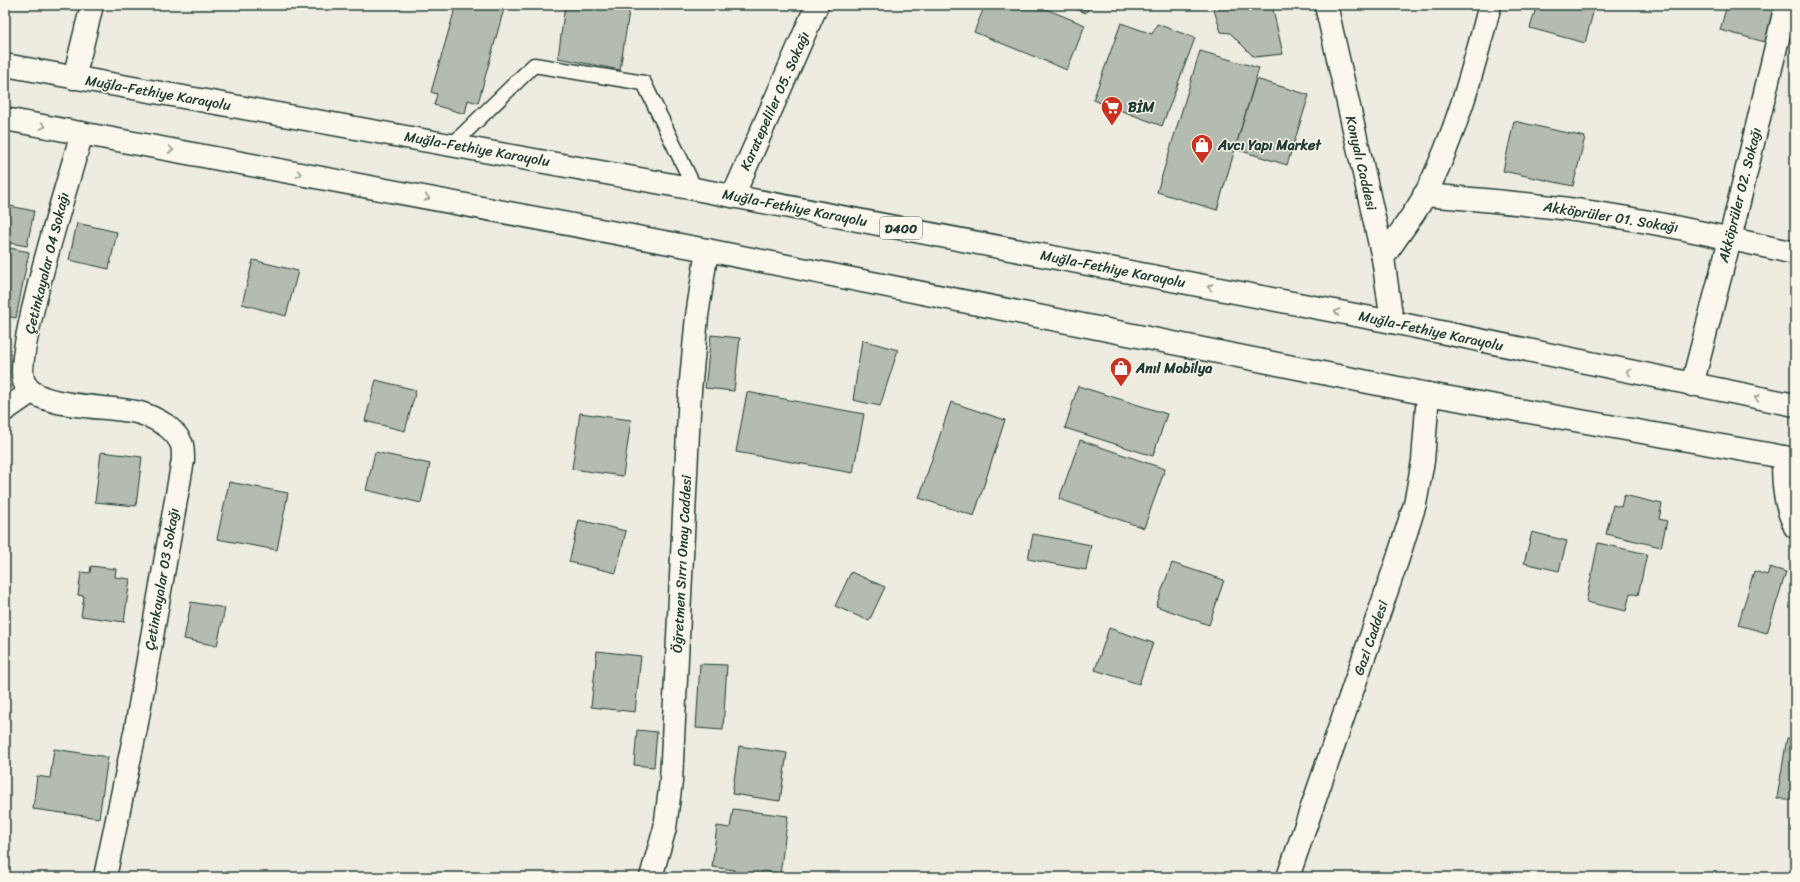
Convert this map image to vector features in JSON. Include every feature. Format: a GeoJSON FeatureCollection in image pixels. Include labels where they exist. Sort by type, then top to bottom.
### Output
{"type":"FeatureCollection","features":[{"type":"Feature","properties":{"kind":"main road"},"geometry":{"type":"LineString","coordinates":[[74,78],[92,5]]}},
{"type":"Feature","properties":{"kind":"main road","name":"Karatepeliler 05. Sokağı"},"geometry":{"type":"LineString","coordinates":[[733,196],[817,5]]}},
{"type":"Feature","properties":{"kind":"main road","name":"Konyalı Caddesi"},"geometry":{"type":"LineString","coordinates":[[1326,5],[1383,258],[1392,322]]}},
{"type":"Feature","properties":{"kind":"main road"},"geometry":{"type":"LineString","coordinates":[[1383,258],[1424,195],[1450,137],[1466,94],[1490,5]]}},
{"type":"Feature","properties":{"kind":"main road","name":"Akköprüler 02. Sokağı"},"geometry":{"type":"LineString","coordinates":[[1692,385],[1730,239],[1786,5]]}},
{"type":"Feature","properties":{"kind":"main road","name":"Muğla-Fethiye Karayolu"},"geometry":{"type":"LineString","coordinates":[[5,65],[733,196],[1392,322],[1795,405]]}},
{"type":"Feature","properties":{"kind":"main road"},"geometry":{"type":"LineString","coordinates":[[5,119],[707,250],[1428,394],[1789,458],[1783,491],[1788,512],[1795,528]]}},
{"type":"Feature","properties":{"kind":"main road","name":"Çetinkayalar 04 Sokağı"},"geometry":{"type":"LineString","coordinates":[[31,392],[24,382],[23,370],[28,335],[44,263],[82,134]]}},
{"type":"Feature","properties":{"kind":"main road","name":"Akköprüler 01. Sokağı"},"geometry":{"type":"LineString","coordinates":[[1424,195],[1524,203],[1575,210],[1666,225],[1795,253]]}},
{"type":"Feature","properties":{"kind":"main road","name":"Öğretmen Sırrı Onay Caddesi"},"geometry":{"type":"LineString","coordinates":[[651,877],[665,828],[671,781],[690,392],[697,316],[707,250]]}},
{"type":"Feature","properties":{"kind":"main road"},"geometry":{"type":"LineString","coordinates":[[5,410],[31,392]]}},
{"type":"Feature","properties":{"kind":"main road","name":"Çetinkayalar 03 Sokağı"},"geometry":{"type":"LineString","coordinates":[[31,392],[43,399],[62,403],[139,413],[157,420],[174,432],[182,445],[183,460],[137,721],[105,877]]}},
{"type":"Feature","properties":{"kind":"main road","name":"Gazi Caddesi"},"geometry":{"type":"LineString","coordinates":[[1288,877],[1398,558],[1415,504],[1423,461],[1428,394]]}},
{"type":"Feature","properties":{"kind":"lane"},"geometry":{"type":"LineString","coordinates":[[452,145],[534,65],[644,83],[695,189]]}},
{"type":"Feature","properties":{"kind":"building"},"geometry":{"type":"Polygon","coordinates":[[[456,5],[505,5],[478,103],[468,100],[465,114],[434,105],[437,94],[431,92],[456,5]]]}},
{"type":"Feature","properties":{"kind":"building"},"geometry":{"type":"Polygon","coordinates":[[[565,5],[630,5],[620,70],[558,58],[565,5]]]}},
{"type":"Feature","properties":{"kind":"building"},"geometry":{"type":"Polygon","coordinates":[[[985,5],[1036,5],[1085,25],[1067,70],[974,32],[985,5]]]}},
{"type":"Feature","properties":{"kind":"building"},"geometry":{"type":"Polygon","coordinates":[[[1066,5],[1090,5],[1086,13],[1066,5]]]}},
{"type":"Feature","properties":{"kind":"building"},"geometry":{"type":"Polygon","coordinates":[[[1222,5],[1272,5],[1283,54],[1254,57],[1230,33],[1221,32],[1213,7],[1222,5]]]}},
{"type":"Feature","properties":{"kind":"building"},"geometry":{"type":"Polygon","coordinates":[[[1537,5],[1595,5],[1585,43],[1530,28],[1537,5]]]}},
{"type":"Feature","properties":{"kind":"building"},"geometry":{"type":"Polygon","coordinates":[[[1727,5],[1774,6],[1765,42],[1720,30],[1727,5]]]}},
{"type":"Feature","properties":{"kind":"building"},"geometry":{"type":"Polygon","coordinates":[[[1121,23],[1152,34],[1157,24],[1195,38],[1162,126],[1093,100],[1121,23]]]}},
{"type":"Feature","properties":{"kind":"building"},"geometry":{"type":"Polygon","coordinates":[[[1200,51],[1259,68],[1217,210],[1157,192],[1200,51]]]}},
{"type":"Feature","properties":{"kind":"building"},"geometry":{"type":"Polygon","coordinates":[[[1256,79],[1309,95],[1287,165],[1235,149],[1256,79]]]}},
{"type":"Feature","properties":{"kind":"building"},"geometry":{"type":"Polygon","coordinates":[[[1514,121],[1585,137],[1573,186],[1503,171],[1514,121]]]}},
{"type":"Feature","properties":{"kind":"building"},"geometry":{"type":"Polygon","coordinates":[[[5,205],[34,211],[27,246],[5,242],[5,205]]]}},
{"type":"Feature","properties":{"kind":"building"},"geometry":{"type":"Polygon","coordinates":[[[77,223],[117,232],[109,269],[69,260],[77,223]]]}},
{"type":"Feature","properties":{"kind":"building"},"geometry":{"type":"Polygon","coordinates":[[[5,247],[29,252],[16,318],[5,316],[5,247]]]}},
{"type":"Feature","properties":{"kind":"building"},"geometry":{"type":"Polygon","coordinates":[[[253,260],[298,271],[286,316],[242,304],[253,260]]]}},
{"type":"Feature","properties":{"kind":"building"},"geometry":{"type":"Polygon","coordinates":[[[711,335],[740,338],[734,391],[705,388],[711,335]]]}},
{"type":"Feature","properties":{"kind":"building"},"geometry":{"type":"Polygon","coordinates":[[[862,340],[898,350],[880,406],[853,400],[862,340]]]}},
{"type":"Feature","properties":{"kind":"building"},"geometry":{"type":"Polygon","coordinates":[[[376,380],[416,390],[405,431],[365,421],[376,380]]]}},
{"type":"Feature","properties":{"kind":"building"},"geometry":{"type":"Polygon","coordinates":[[[1078,386],[1167,414],[1153,456],[1065,428],[1078,386]]]}},
{"type":"Feature","properties":{"kind":"building"},"geometry":{"type":"Polygon","coordinates":[[[747,392],[864,414],[853,473],[736,452],[747,392]]]}},
{"type":"Feature","properties":{"kind":"building"},"geometry":{"type":"Polygon","coordinates":[[[951,402],[1005,420],[974,516],[919,498],[951,402]]]}},
{"type":"Feature","properties":{"kind":"building"},"geometry":{"type":"Polygon","coordinates":[[[580,413],[631,420],[623,476],[572,469],[580,413]]]}},
{"type":"Feature","properties":{"kind":"building"},"geometry":{"type":"Polygon","coordinates":[[[1080,440],[1165,469],[1144,528],[1059,499],[1080,440]]]}},
{"type":"Feature","properties":{"kind":"building"},"geometry":{"type":"Polygon","coordinates":[[[101,452],[142,457],[136,506],[95,502],[101,452]]]}},
{"type":"Feature","properties":{"kind":"building"},"geometry":{"type":"Polygon","coordinates":[[[375,452],[430,464],[421,503],[366,490],[375,452]]]}},
{"type":"Feature","properties":{"kind":"building"},"geometry":{"type":"Polygon","coordinates":[[[229,482],[288,493],[277,550],[217,539],[229,482]]]}},
{"type":"Feature","properties":{"kind":"building"},"geometry":{"type":"Polygon","coordinates":[[[1624,495],[1662,504],[1659,519],[1667,521],[1661,547],[1606,534],[1613,505],[1621,507],[1624,495]]]}},
{"type":"Feature","properties":{"kind":"building"},"geometry":{"type":"Polygon","coordinates":[[[579,520],[626,531],[616,573],[569,562],[579,520]]]}},
{"type":"Feature","properties":{"kind":"building"},"geometry":{"type":"Polygon","coordinates":[[[1532,532],[1567,541],[1559,571],[1524,563],[1532,532]]]}},
{"type":"Feature","properties":{"kind":"building"},"geometry":{"type":"Polygon","coordinates":[[[1033,534],[1091,545],[1086,570],[1028,559],[1033,534]]]}},
{"type":"Feature","properties":{"kind":"building"},"geometry":{"type":"Polygon","coordinates":[[[1598,543],[1647,554],[1638,595],[1630,593],[1626,611],[1586,602],[1598,543]]]}},
{"type":"Feature","properties":{"kind":"building"},"geometry":{"type":"Polygon","coordinates":[[[1172,563],[1224,580],[1209,625],[1156,606],[1172,563]]]}},
{"type":"Feature","properties":{"kind":"building"},"geometry":{"type":"Polygon","coordinates":[[[91,566],[116,569],[115,577],[130,579],[124,622],[81,616],[84,596],[78,595],[81,572],[90,573],[91,566]]]}},
{"type":"Feature","properties":{"kind":"building"},"geometry":{"type":"Polygon","coordinates":[[[1770,567],[1786,572],[1767,633],[1738,625],[1754,571],[1767,575],[1770,567]]]}},
{"type":"Feature","properties":{"kind":"building"},"geometry":{"type":"Polygon","coordinates":[[[851,572],[885,587],[869,621],[835,606],[851,572]]]}},
{"type":"Feature","properties":{"kind":"building"},"geometry":{"type":"Polygon","coordinates":[[[191,602],[225,608],[217,646],[184,639],[191,602]]]}},
{"type":"Feature","properties":{"kind":"building"},"geometry":{"type":"Polygon","coordinates":[[[1109,628],[1153,643],[1139,684],[1095,670],[1109,628]]]}},
{"type":"Feature","properties":{"kind":"building"},"geometry":{"type":"Polygon","coordinates":[[[597,651],[641,656],[635,712],[591,707],[597,651]]]}},
{"type":"Feature","properties":{"kind":"building"},"geometry":{"type":"Polygon","coordinates":[[[700,664],[727,665],[723,730],[696,728],[700,664]]]}},
{"type":"Feature","properties":{"kind":"building"},"geometry":{"type":"Polygon","coordinates":[[[637,730],[657,732],[654,767],[634,765],[637,730]]]}},
{"type":"Feature","properties":{"kind":"building"},"geometry":{"type":"Polygon","coordinates":[[[1787,738],[1795,739],[1795,801],[1777,798],[1787,738]]]}},
{"type":"Feature","properties":{"kind":"building"},"geometry":{"type":"Polygon","coordinates":[[[739,746],[787,753],[780,801],[732,794],[739,746]]]}},
{"type":"Feature","properties":{"kind":"building"},"geometry":{"type":"Polygon","coordinates":[[[54,749],[108,757],[99,818],[33,809],[37,776],[50,778],[54,749]]]}},
{"type":"Feature","properties":{"kind":"building"},"geometry":{"type":"Polygon","coordinates":[[[733,809],[788,816],[780,874],[763,871],[760,877],[747,877],[734,875],[734,870],[712,867],[717,826],[730,828],[733,809]]]}},
{"type":"Feature","properties":{"kind":"place","name":"BİM"},"geometry":{"type":"Point","coordinates":[1112,126]}},
{"type":"Feature","properties":{"kind":"place","name":"Avcı Yapı Market"},"geometry":{"type":"Point","coordinates":[1202,164]}},
{"type":"Feature","properties":{"kind":"place","name":"Anıl Mobilya"},"geometry":{"type":"Point","coordinates":[1121,388]}}]}
